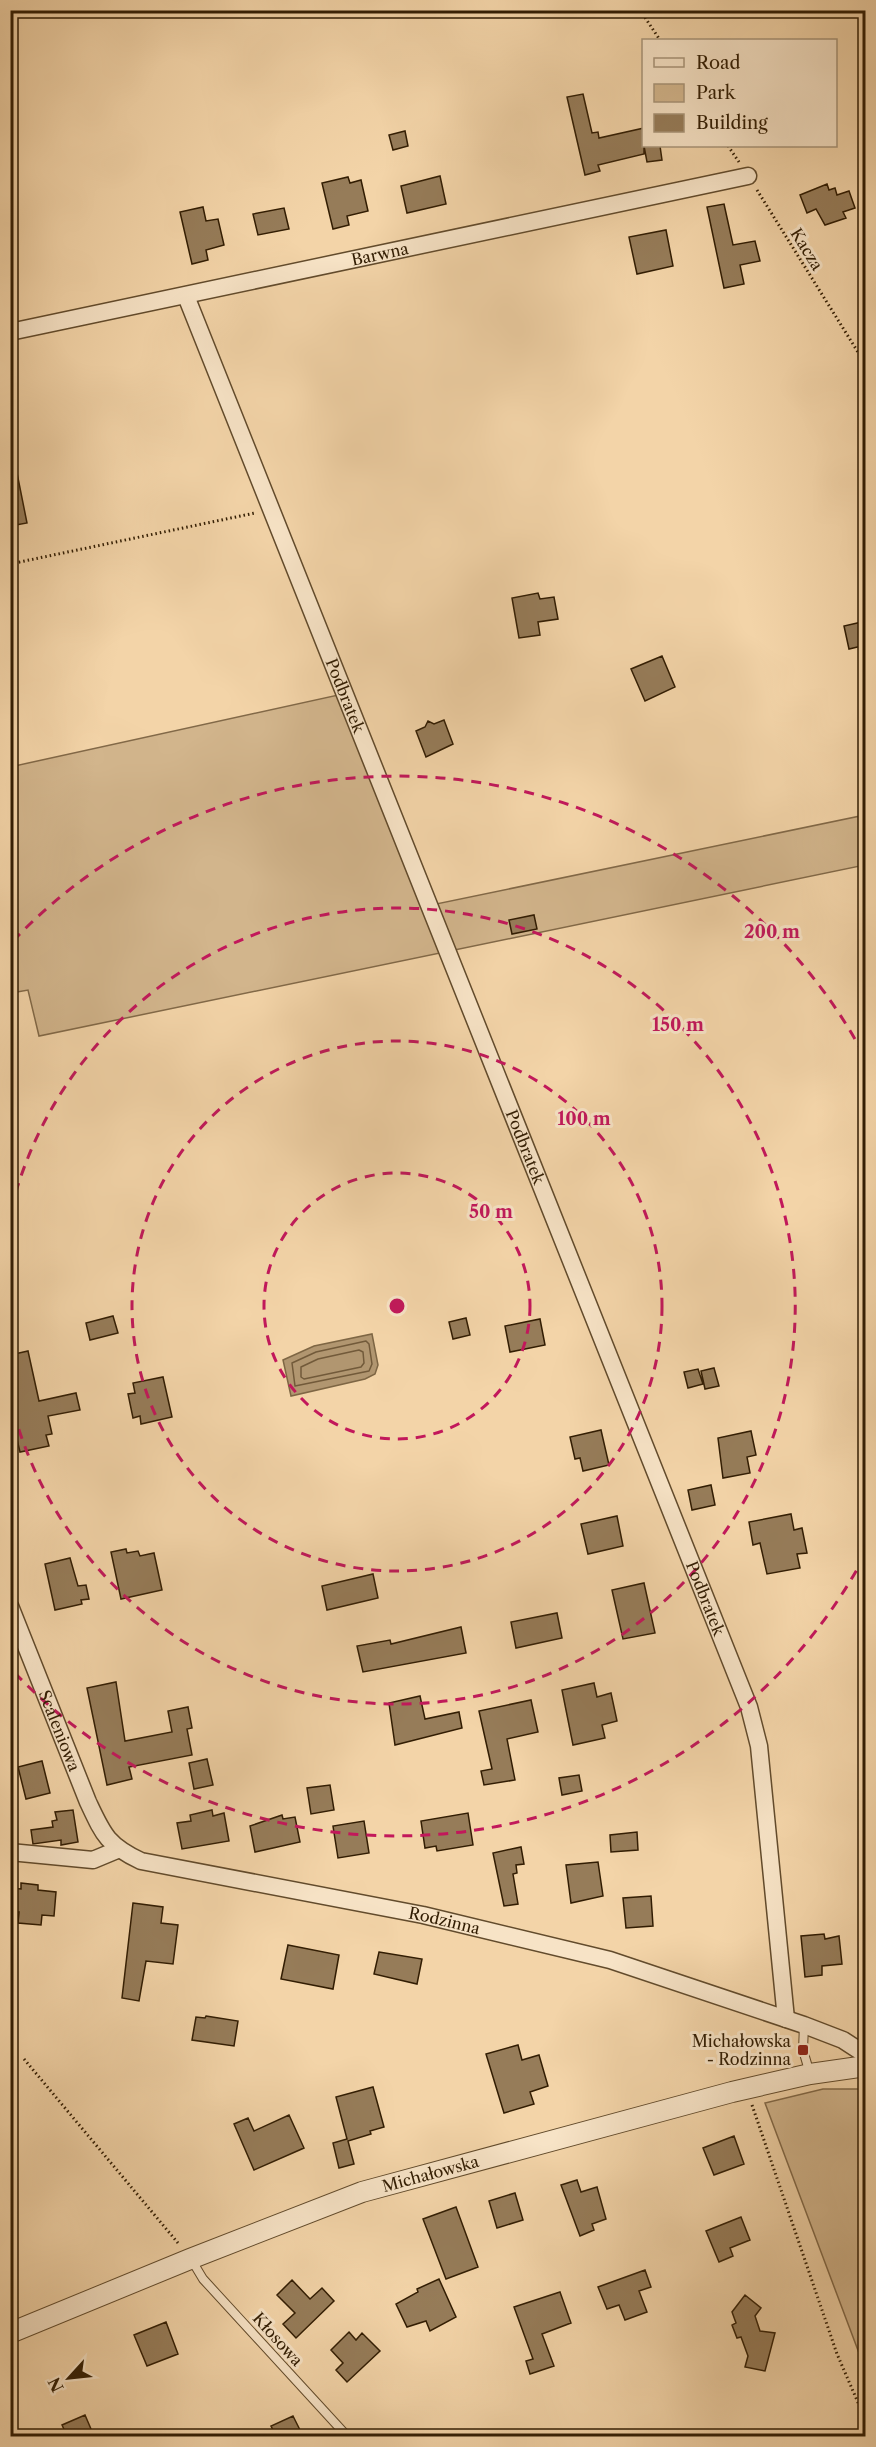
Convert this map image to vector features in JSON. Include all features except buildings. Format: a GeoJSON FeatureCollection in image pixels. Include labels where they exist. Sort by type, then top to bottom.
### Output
{"type":"FeatureCollection","features":[{"type":"Feature","properties":{"kind":"street","name":"Barwna"},"geometry":{"type":"LineString","coordinates":[[10,332],[748,176]]}},
{"type":"Feature","properties":{"kind":"street","name":"Podbratek"},"geometry":{"type":"LineString","coordinates":[[186,296],[749,1707],[759,1746],[786,2019]]}},
{"type":"Feature","properties":{"kind":"street","name":"Scaleniowa"},"geometry":{"type":"LineString","coordinates":[[10,1606],[88,1802],[102,1831],[117,1850]]}},
{"type":"Feature","properties":{"kind":"street","name":"Rodzinna"},"geometry":{"type":"LineString","coordinates":[[117,1850],[141,1861],[423,1915],[610,1960],[804,2025],[843,2040],[866,2055]]}},
{"type":"Feature","properties":{"kind":"street"},"geometry":{"type":"LineString","coordinates":[[10,1852],[93,1860],[117,1850]]}},
{"type":"Feature","properties":{"kind":"street","name":"Michałowska"},"geometry":{"type":"LineString","coordinates":[[10,2333],[362,2192],[746,2089],[810,2074],[866,2066]]}},
{"type":"Feature","properties":{"kind":"lane"},"geometry":{"type":"LineString","coordinates":[[804,2025],[803,2050],[810,2074]]}},
{"type":"Feature","properties":{"kind":"lane","name":"Kłosowa"},"geometry":{"type":"LineString","coordinates":[[190,2259],[203,2279],[347,2436]]}},
{"type":"Feature","properties":{"kind":"path"},"geometry":{"type":"LineString","coordinates":[[640,10],[659,39]]}},
{"type":"Feature","properties":{"kind":"path","name":"Kacza"},"geometry":{"type":"LineString","coordinates":[[729,147],[866,365]]}},
{"type":"Feature","properties":{"kind":"path"},"geometry":{"type":"LineString","coordinates":[[10,564],[272,509]]}},
{"type":"Feature","properties":{"kind":"path"},"geometry":{"type":"LineString","coordinates":[[24,2059],[190,2259]]}},
{"type":"Feature","properties":{"kind":"path"},"geometry":{"type":"LineString","coordinates":[[746,2089],[837,2354],[866,2421]]}},
{"type":"Feature","properties":{"kind":"green space"},"geometry":{"type":"Polygon","coordinates":[[[338,695],[422,907],[865,815],[865,865],[39,1036],[28,990],[11,993],[10,767],[338,695]]]}},
{"type":"Feature","properties":{"kind":"green space"},"geometry":{"type":"Polygon","coordinates":[[[823,2089],[865,2089],[865,2369],[765,2103],[823,2089]]]}},
{"type":"Feature","properties":{"kind":"water"},"geometry":{"type":"Polygon","coordinates":[[[372,1334],[378,1365],[375,1374],[365,1379],[291,1396],[283,1360],[314,1346],[372,1334]]]}},
{"type":"Feature","properties":{"kind":"place","name":"Michałowska - Rodzinna"},"geometry":{"type":"Point","coordinates":[803,2050]}}]}
